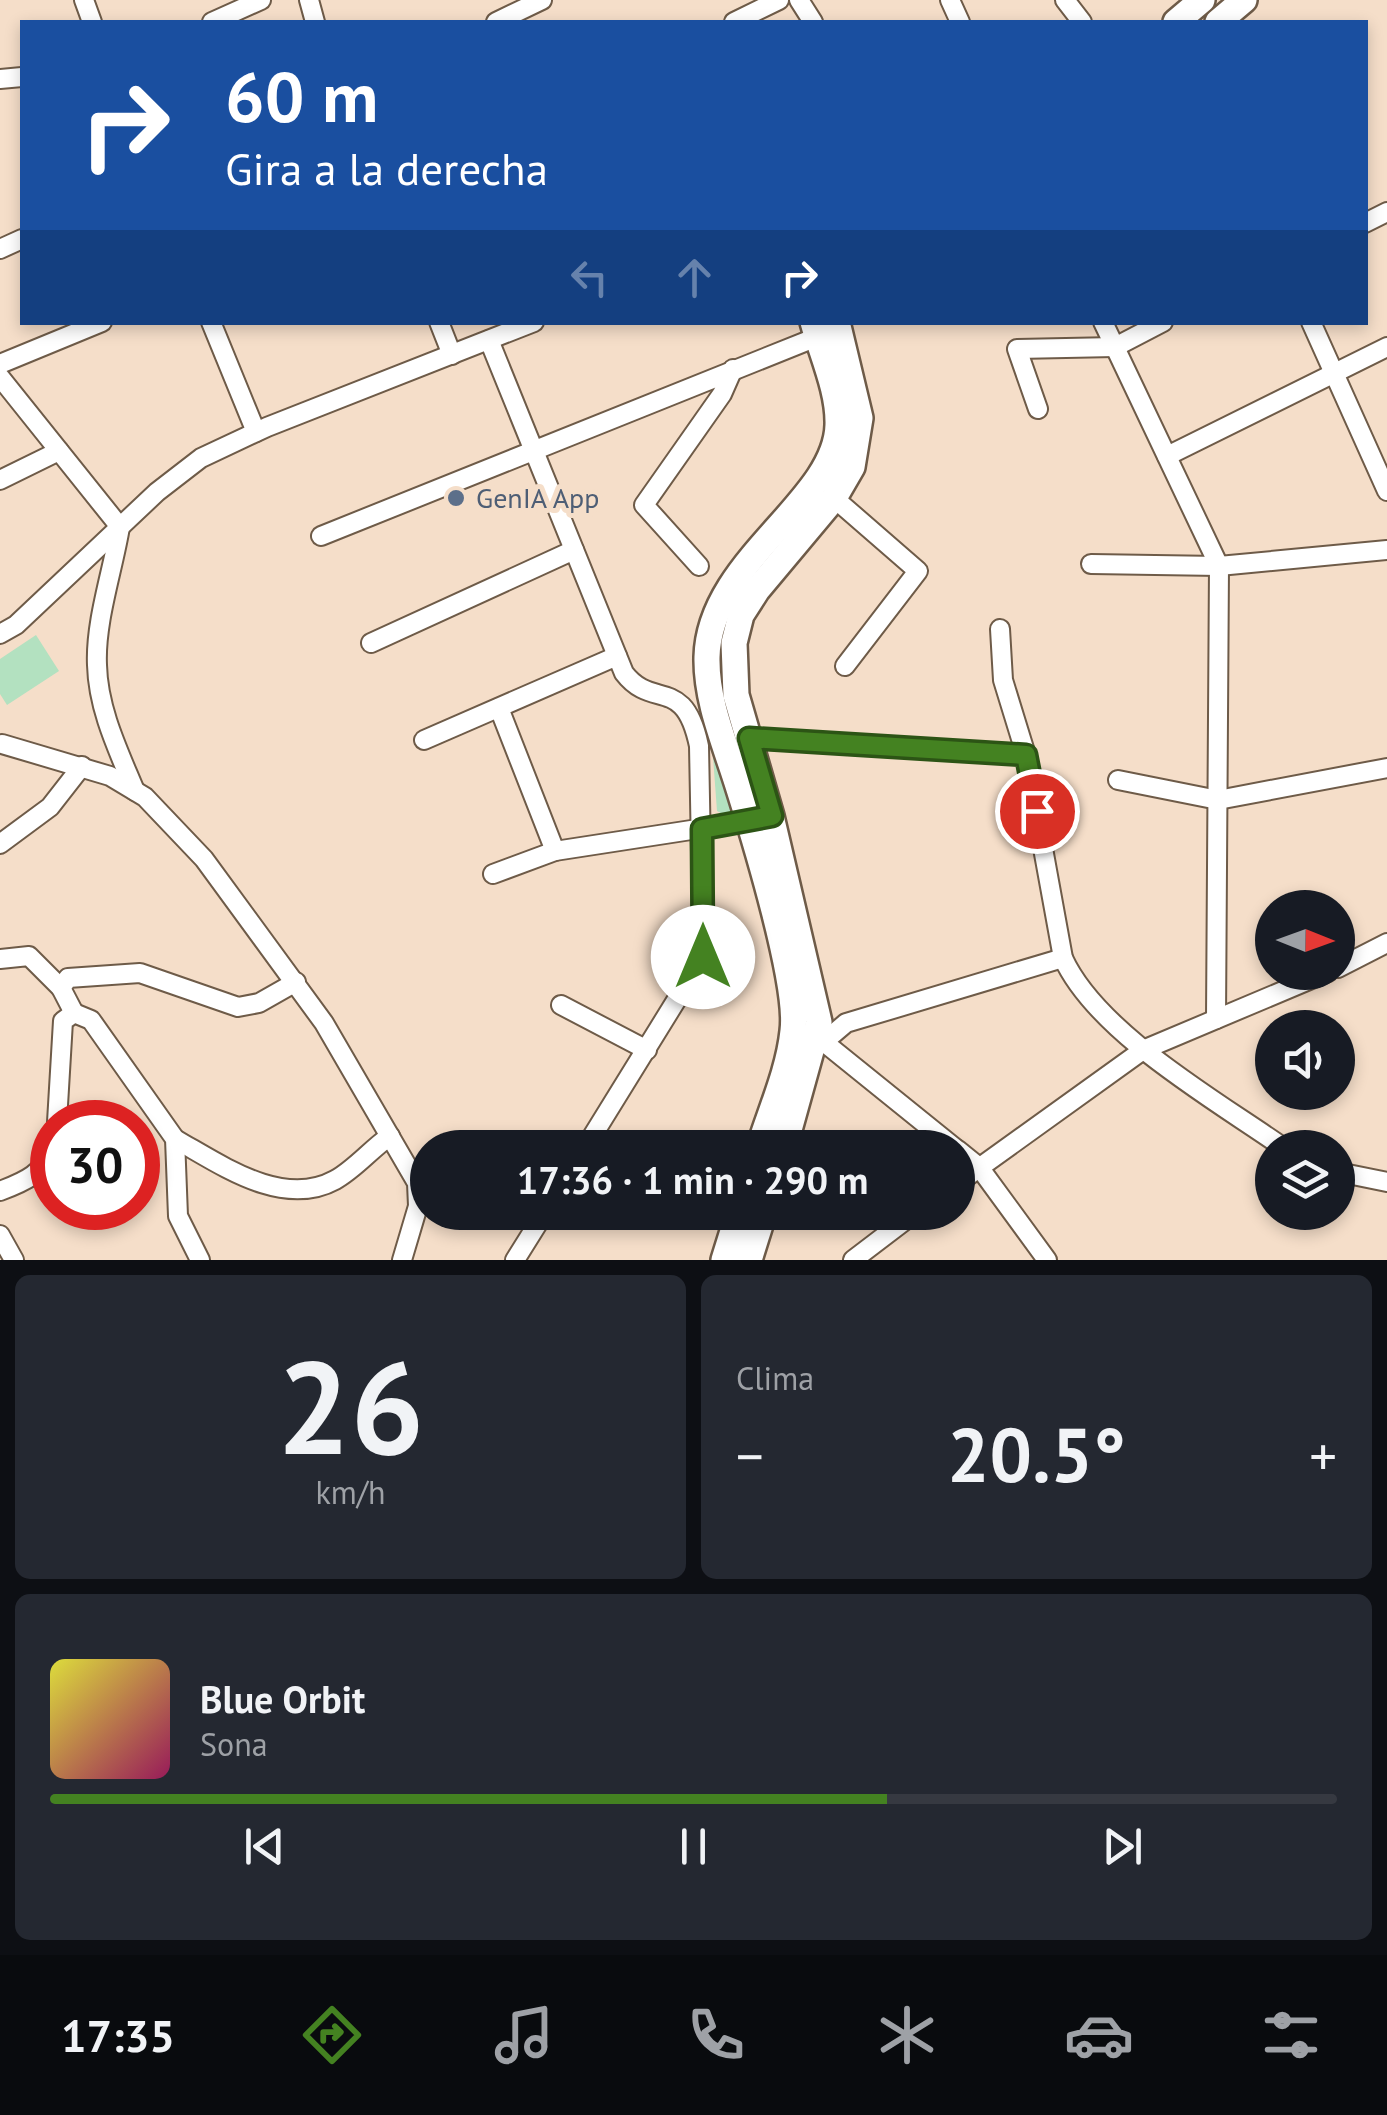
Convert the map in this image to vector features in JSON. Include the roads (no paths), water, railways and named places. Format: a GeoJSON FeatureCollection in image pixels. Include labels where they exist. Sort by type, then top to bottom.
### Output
{"type":"FeatureCollection","features":[{"type":"Feature","properties":{"kind":"highway"},"geometry":{"type":"LineString","coordinates":[[1178,20],[1202,0]]}},
{"type":"Feature","properties":{"kind":"highway"},"geometry":{"type":"LineString","coordinates":[[1220,20],[1244,0]]}},
{"type":"Feature","properties":{"kind":"highway"},"geometry":{"type":"LineString","coordinates":[[788,1130],[818,1006],[761,819],[710,694],[707,655],[714,617],[834,498],[857,394],[822,327]]}},
{"type":"Feature","properties":{"kind":"highway"},"geometry":{"type":"LineString","coordinates":[[761,819],[733,668],[741,593],[823,470],[846,444]]}},
{"type":"Feature","properties":{"kind":"highway"},"geometry":{"type":"LineString","coordinates":[[768,1130],[812,1036]]}},
{"type":"Feature","properties":{"kind":"highway"},"geometry":{"type":"LineString","coordinates":[[724,1260],[733,1230]]}},
{"type":"Feature","properties":{"kind":"highway"},"geometry":{"type":"LineString","coordinates":[[749,1260],[758,1230]]}},
{"type":"Feature","properties":{"kind":"street"},"geometry":{"type":"LineString","coordinates":[[216,20],[261,0]]}},
{"type":"Feature","properties":{"kind":"street"},"geometry":{"type":"LineString","coordinates":[[500,20],[542,0]]}},
{"type":"Feature","properties":{"kind":"street"},"geometry":{"type":"LineString","coordinates":[[738,20],[778,0]]}},
{"type":"Feature","properties":{"kind":"street"},"geometry":{"type":"LineString","coordinates":[[1065,0],[1080,20]]}},
{"type":"Feature","properties":{"kind":"street"},"geometry":{"type":"LineString","coordinates":[[0,364],[95,325]]}},
{"type":"Feature","properties":{"kind":"street"},"geometry":{"type":"LineString","coordinates":[[211,325],[256,432]]}},
{"type":"Feature","properties":{"kind":"street"},"geometry":{"type":"LineString","coordinates":[[440,325],[452,355]]}},
{"type":"Feature","properties":{"kind":"street"},"geometry":{"type":"LineString","coordinates":[[3,626],[201,458],[256,432],[526,325]]}},
{"type":"Feature","properties":{"kind":"street"},"geometry":{"type":"LineString","coordinates":[[1104,325],[1219,566],[1216,1019]]}},
{"type":"Feature","properties":{"kind":"street"},"geometry":{"type":"LineString","coordinates":[[1038,408],[1016,350],[1114,347],[1157,325]]}},
{"type":"Feature","properties":{"kind":"street"},"geometry":{"type":"LineString","coordinates":[[1312,325],[1387,490]]}},
{"type":"Feature","properties":{"kind":"street"},"geometry":{"type":"LineString","coordinates":[[321,536],[734,369],[822,327]]}},
{"type":"Feature","properties":{"kind":"street"},"geometry":{"type":"LineString","coordinates":[[488,340],[617,656],[630,681],[681,701],[699,746],[703,957],[597,1130]]}},
{"type":"Feature","properties":{"kind":"street"},"geometry":{"type":"LineString","coordinates":[[1166,456],[1387,347]]}},
{"type":"Feature","properties":{"kind":"street"},"geometry":{"type":"LineString","coordinates":[[699,566],[644,505],[722,394],[734,369]]}},
{"type":"Feature","properties":{"kind":"street"},"geometry":{"type":"LineString","coordinates":[[0,377],[120,527],[96,660],[99,692],[112,736],[135,791]]}},
{"type":"Feature","properties":{"kind":"street"},"geometry":{"type":"LineString","coordinates":[[0,480],[59,451]]}},
{"type":"Feature","properties":{"kind":"street"},"geometry":{"type":"LineString","coordinates":[[834,498],[918,571],[845,666]]}},
{"type":"Feature","properties":{"kind":"street"},"geometry":{"type":"LineString","coordinates":[[371,643],[574,550]]}},
{"type":"Feature","properties":{"kind":"street"},"geometry":{"type":"LineString","coordinates":[[1091,564],[1219,566],[1387,550]]}},
{"type":"Feature","properties":{"kind":"street"},"geometry":{"type":"LineString","coordinates":[[1000,629],[1003,680],[1026,755],[1063,958],[1072,977],[1142,1050],[1258,1130]]}},
{"type":"Feature","properties":{"kind":"street"},"geometry":{"type":"LineString","coordinates":[[424,740],[617,656]]}},
{"type":"Feature","properties":{"kind":"street"},"geometry":{"type":"LineString","coordinates":[[499,708],[554,851]]}},
{"type":"Feature","properties":{"kind":"street"},"geometry":{"type":"LineString","coordinates":[[749,738],[1026,755]]}},
{"type":"Feature","properties":{"kind":"street"},"geometry":{"type":"LineString","coordinates":[[1,743],[82,766],[135,791],[204,860],[296,982],[417,1184],[418,1206],[402,1260]]}},
{"type":"Feature","properties":{"kind":"street"},"geometry":{"type":"LineString","coordinates":[[0,844],[50,807],[82,766]]}},
{"type":"Feature","properties":{"kind":"street"},"geometry":{"type":"LineString","coordinates":[[1118,780],[1218,800],[1387,768]]}},
{"type":"Feature","properties":{"kind":"street"},"geometry":{"type":"LineString","coordinates":[[493,874],[554,851],[761,819]]}},
{"type":"Feature","properties":{"kind":"street"},"geometry":{"type":"LineString","coordinates":[[1355,959],[1387,943]]}},
{"type":"Feature","properties":{"kind":"street"},"geometry":{"type":"LineString","coordinates":[[0,959],[29,956],[62,988],[74,1013],[90,1020],[175,1139],[242,1176],[287,1189],[312,1188],[336,1180],[390,1136]]}},
{"type":"Feature","properties":{"kind":"street"},"geometry":{"type":"LineString","coordinates":[[812,1036],[1063,958]]}},
{"type":"Feature","properties":{"kind":"street"},"geometry":{"type":"LineString","coordinates":[[62,988],[68,978],[84,974],[140,973],[238,1007],[259,1003],[296,982]]}},
{"type":"Feature","properties":{"kind":"street"},"geometry":{"type":"LineString","coordinates":[[975,1171],[1142,1050],[1285,990]]}},
{"type":"Feature","properties":{"kind":"street"},"geometry":{"type":"LineString","coordinates":[[561,1005],[647,1050]]}},
{"type":"Feature","properties":{"kind":"street"},"geometry":{"type":"LineString","coordinates":[[58,1100],[62,1021],[74,1013]]}},
{"type":"Feature","properties":{"kind":"street"},"geometry":{"type":"LineString","coordinates":[[812,1036],[932,1130]]}},
{"type":"Feature","properties":{"kind":"street"},"geometry":{"type":"LineString","coordinates":[[175,1139],[178,1216],[200,1260]]}},
{"type":"Feature","properties":{"kind":"street"},"geometry":{"type":"LineString","coordinates":[[975,1165],[1047,1260]]}},
{"type":"Feature","properties":{"kind":"street"},"geometry":{"type":"LineString","coordinates":[[1355,1175],[1387,1182]]}},
{"type":"Feature","properties":{"kind":"street"},"geometry":{"type":"LineString","coordinates":[[0,1192],[30,1179]]}},
{"type":"Feature","properties":{"kind":"street"},"geometry":{"type":"LineString","coordinates":[[515,1260],[533,1230]]}},
{"type":"Feature","properties":{"kind":"street"},"geometry":{"type":"LineString","coordinates":[[853,1260],[892,1230]]}},
{"type":"Feature","properties":{"kind":"street"},"geometry":{"type":"LineString","coordinates":[[0,1235],[14,1260]]}},
{"type":"Feature","properties":{"kind":"place","name":"GenIA App"},"geometry":{"type":"Point","coordinates":[456,498]}}]}
